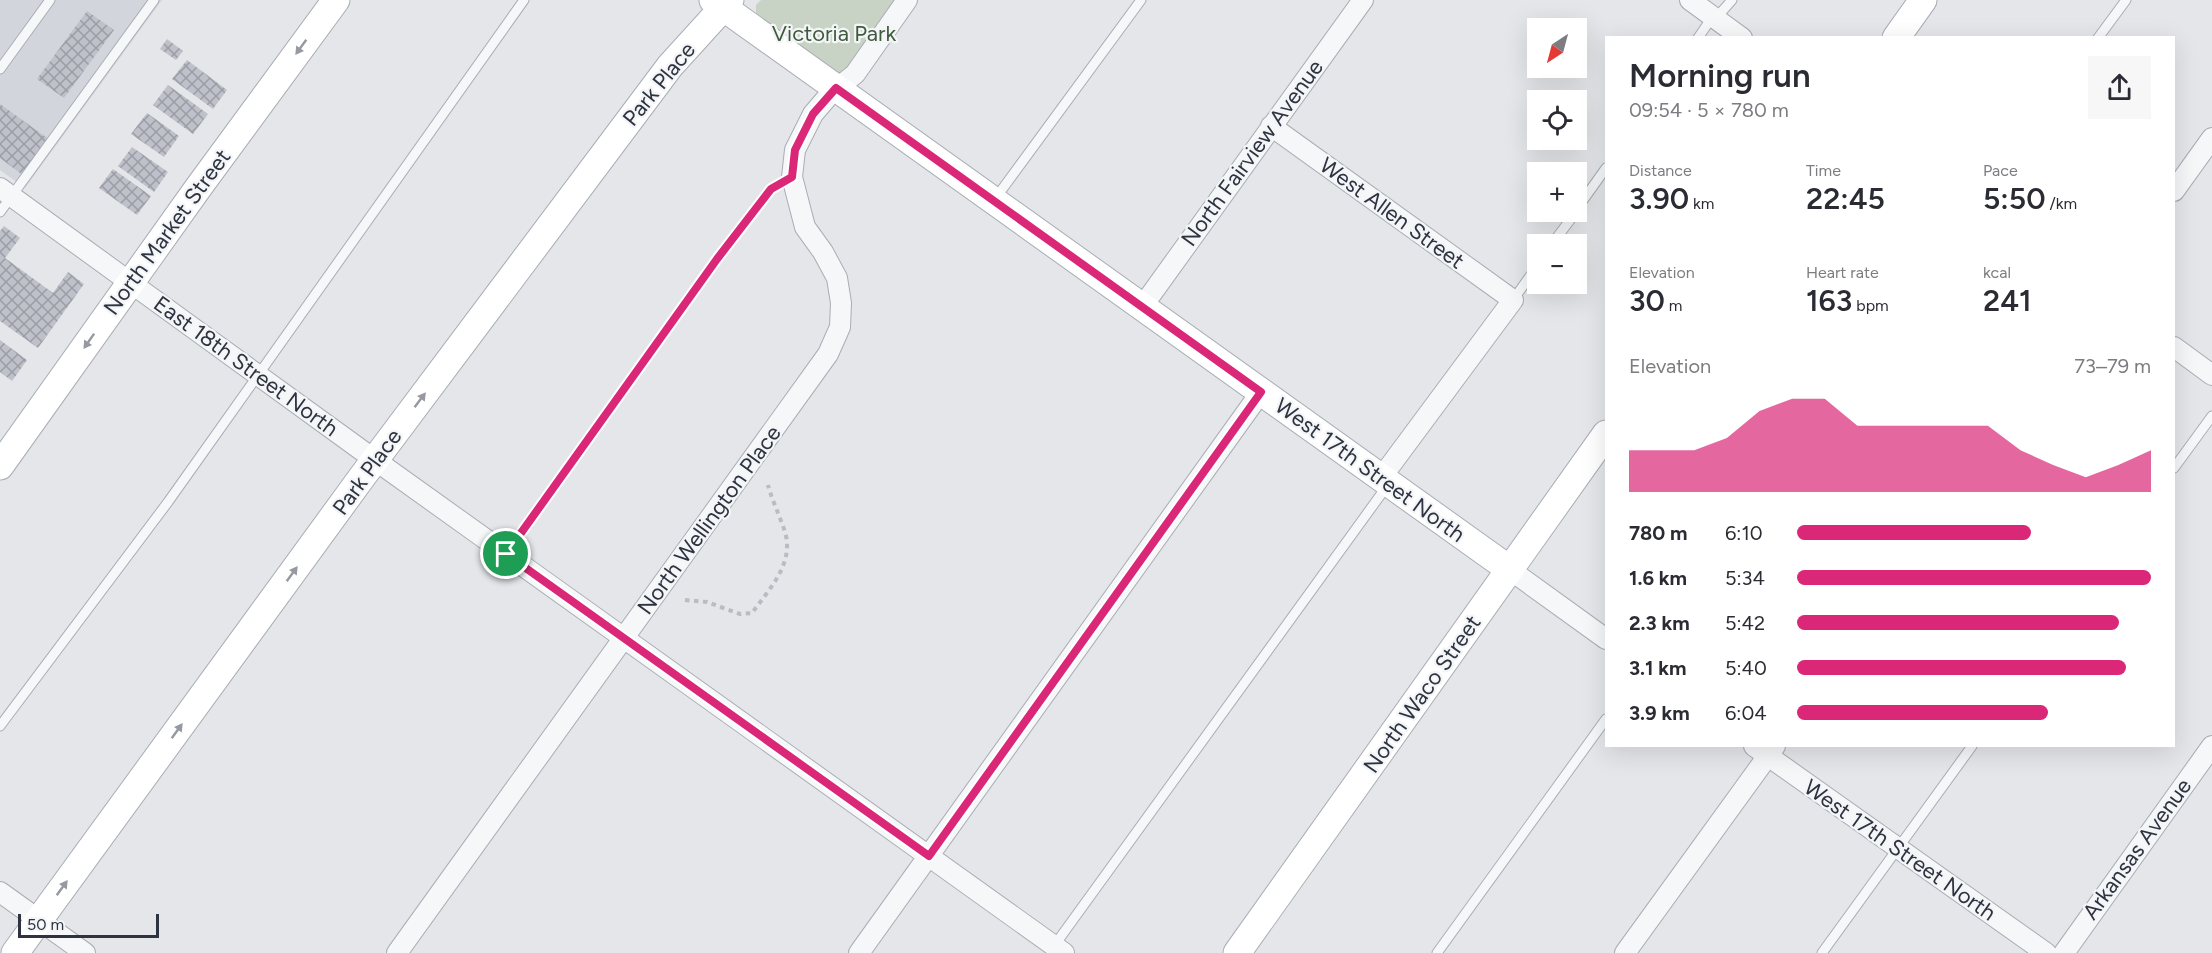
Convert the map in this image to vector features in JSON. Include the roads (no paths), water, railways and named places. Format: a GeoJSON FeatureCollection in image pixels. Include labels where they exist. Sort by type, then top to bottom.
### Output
{"type":"FeatureCollection","features":[{"type":"Feature","properties":{"kind":"street","name":"North Market Street"},"geometry":{"type":"LineString","coordinates":[[0,466],[336,0]]}},
{"type":"Feature","properties":{"kind":"street"},"geometry":{"type":"LineString","coordinates":[[836,88],[855,74],[907,0]]}},
{"type":"Feature","properties":{"kind":"street","name":"North Fairview Avenue"},"geometry":{"type":"LineString","coordinates":[[1142,307],[1363,0]]}},
{"type":"Feature","properties":{"kind":"street"},"geometry":{"type":"LineString","coordinates":[[1690,0],[1739,36]]}},
{"type":"Feature","properties":{"kind":"street"},"geometry":{"type":"LineString","coordinates":[[1897,36],[1923,0]]}},
{"type":"Feature","properties":{"kind":"street","name":"West 17th Street North"},"geometry":{"type":"LineString","coordinates":[[722,2],[836,88],[1605,638]]}},
{"type":"Feature","properties":{"kind":"street","name":"Park Place"},"geometry":{"type":"LineString","coordinates":[[15,953],[375,460],[670,66],[722,2]]}},
{"type":"Feature","properties":{"kind":"street","name":"North Wellington Place"},"geometry":{"type":"LineString","coordinates":[[397,953],[828,354],[840,327],[841,303],[837,278],[823,252],[805,227],[792,177],[795,150],[813,114],[836,88]]}},
{"type":"Feature","properties":{"kind":"street","name":"West Allen Street"},"geometry":{"type":"LineString","coordinates":[[1271,126],[1513,300]]}},
{"type":"Feature","properties":{"kind":"street"},"geometry":{"type":"LineString","coordinates":[[2175,190],[2212,138]]}},
{"type":"Feature","properties":{"kind":"street","name":"East 18th Street North"},"geometry":{"type":"LineString","coordinates":[[4,199],[131,283],[929,856],[1056,951]]}},
{"type":"Feature","properties":{"kind":"street"},"geometry":{"type":"LineString","coordinates":[[1385,481],[1513,300]]}},
{"type":"Feature","properties":{"kind":"street"},"geometry":{"type":"LineString","coordinates":[[2175,348],[2212,375]]}},
{"type":"Feature","properties":{"kind":"street"},"geometry":{"type":"LineString","coordinates":[[859,953],[1261,392]]}},
{"type":"Feature","properties":{"kind":"street","name":"North Waco Street"},"geometry":{"type":"LineString","coordinates":[[1237,953],[1605,435]]}},
{"type":"Feature","properties":{"kind":"street","name":"Arkansas Avenue"},"geometry":{"type":"LineString","coordinates":[[2064,953],[2212,746]]}},
{"type":"Feature","properties":{"kind":"street"},"geometry":{"type":"LineString","coordinates":[[1625,953],[1765,749]]}},
{"type":"Feature","properties":{"kind":"street","name":"West 17th Street North"},"geometry":{"type":"LineString","coordinates":[[1765,749],[1898,848],[2046,953]]}},
{"type":"Feature","properties":{"kind":"street"},"geometry":{"type":"LineString","coordinates":[[0,892],[85,953]]}},
{"type":"Feature","properties":{"kind":"lane"},"geometry":{"type":"LineString","coordinates":[[0,69],[50,0]]}},
{"type":"Feature","properties":{"kind":"lane"},"geometry":{"type":"LineString","coordinates":[[4,199],[154,0]]}},
{"type":"Feature","properties":{"kind":"lane"},"geometry":{"type":"LineString","coordinates":[[0,726],[168,502],[524,0]]}},
{"type":"Feature","properties":{"kind":"lane"},"geometry":{"type":"LineString","coordinates":[[993,201],[1141,0]]}},
{"type":"Feature","properties":{"kind":"lane"},"geometry":{"type":"LineString","coordinates":[[1700,36],[1714,17],[1732,0]]}},
{"type":"Feature","properties":{"kind":"lane"},"geometry":{"type":"LineString","coordinates":[[2099,36],[2126,0]]}},
{"type":"Feature","properties":{"kind":"lane"},"geometry":{"type":"LineString","coordinates":[[1587,195],[1605,169]]}},
{"type":"Feature","properties":{"kind":"lane"},"geometry":{"type":"LineString","coordinates":[[506,554],[717,259],[771,189],[792,177]]}},
{"type":"Feature","properties":{"kind":"lane"},"geometry":{"type":"LineString","coordinates":[[1513,300],[1527,281]]}},
{"type":"Feature","properties":{"kind":"lane"},"geometry":{"type":"LineString","coordinates":[[2175,467],[2212,416]]}},
{"type":"Feature","properties":{"kind":"lane"},"geometry":{"type":"LineString","coordinates":[[1056,951],[1385,481]]}},
{"type":"Feature","properties":{"kind":"lane"},"geometry":{"type":"LineString","coordinates":[[1437,953],[1605,720]]}},
{"type":"Feature","properties":{"kind":"lane"},"geometry":{"type":"LineString","coordinates":[[1822,953],[1971,747]]}},
{"type":"Feature","properties":{"kind":"park label","name":"Victoria Park"},"geometry":{"type":"Point","coordinates":[834,33]}}]}
